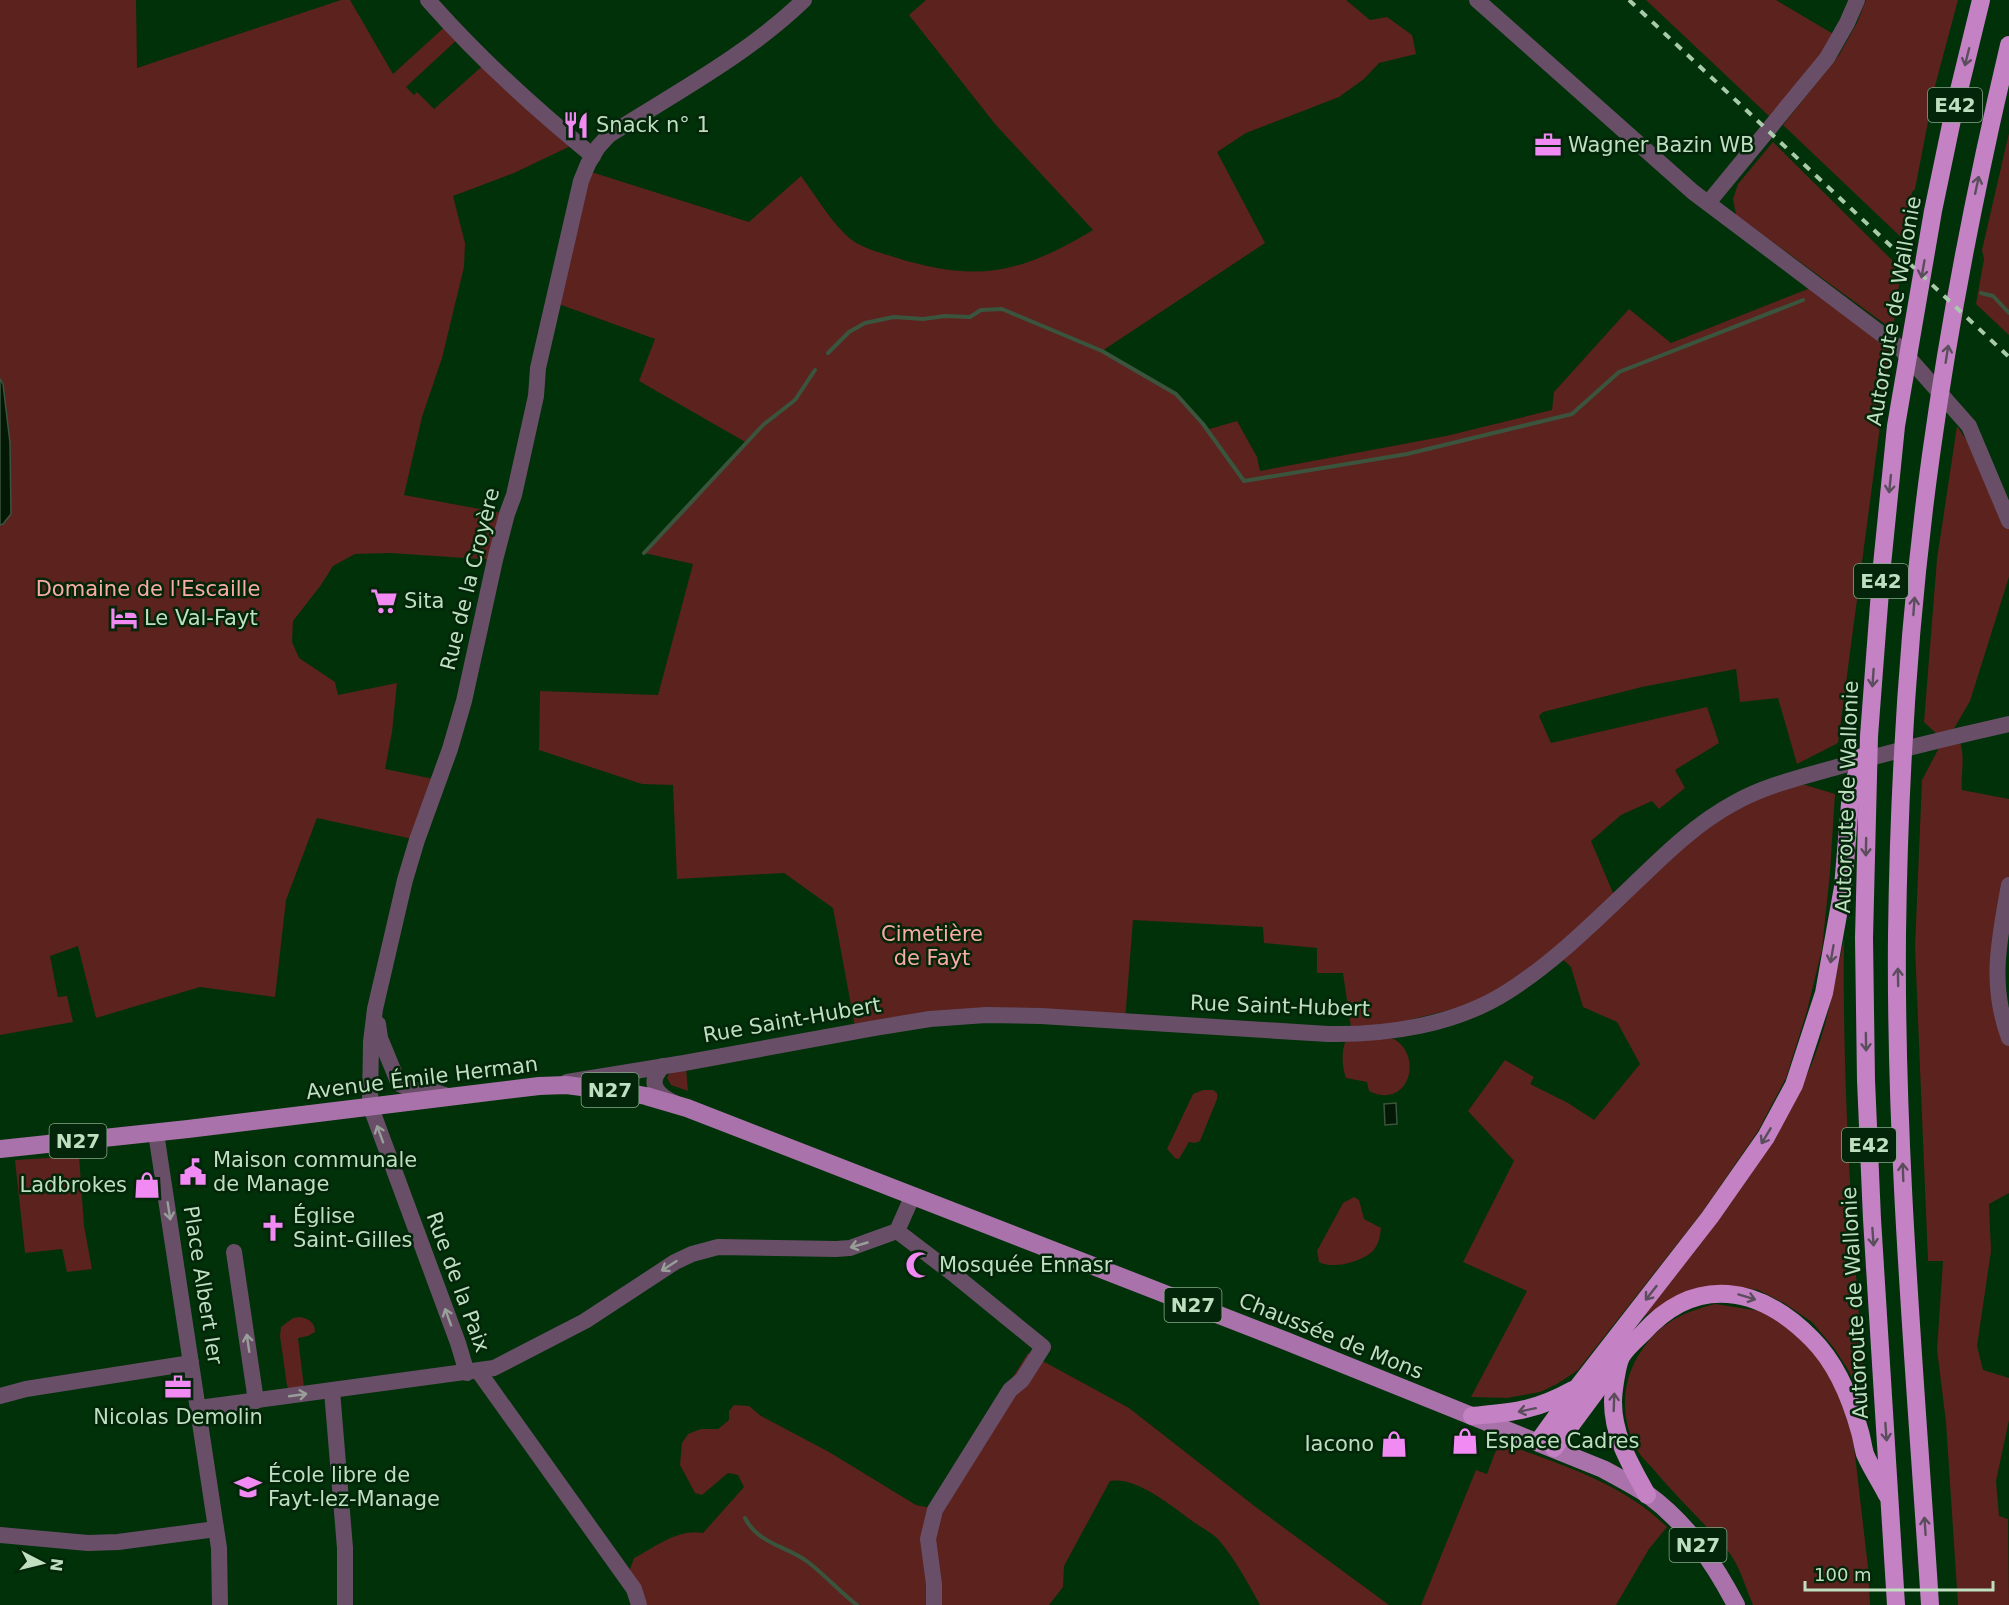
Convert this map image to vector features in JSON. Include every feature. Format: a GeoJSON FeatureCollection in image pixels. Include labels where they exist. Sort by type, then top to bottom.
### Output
{"type":"FeatureCollection","features":[{"type":"Feature","properties":{"kind":"highway","name":"Autoroute de Wallonie"},"geometry":{"type":"LineString","coordinates":[[1896,1605],[1872,1219],[1859,790],[1869,736],[1882,565],[1896,426],[1933,211],[1953,115],[1982,0]]}},
{"type":"Feature","properties":{"kind":"highway","name":"E42"},"geometry":{"type":"LineString","coordinates":[[1930,1605],[1905,1216],[1899,1074],[1897,936],[1901,783],[1917,570],[1931,453],[1966,242],[2009,45]]}},
{"type":"Feature","properties":{"kind":"highway"},"geometry":{"type":"LineString","coordinates":[[1546,1445],[1577,1388],[1710,1217],[1766,1137],[1794,1085],[1824,993],[1859,790]]}},
{"type":"Feature","properties":{"kind":"highway"},"geometry":{"type":"LineString","coordinates":[[1546,1445],[1657,1317],[1696,1296],[1718,1293],[1739,1294],[1769,1306],[1800,1328],[1814,1341],[1838,1374],[1860,1431],[1865,1454],[1890,1502]]}},
{"type":"Feature","properties":{"kind":"highway"},"geometry":{"type":"LineString","coordinates":[[1621,1358],[1613,1399],[1616,1427],[1620,1444],[1647,1495]]}},
{"type":"Feature","properties":{"kind":"highway"},"geometry":{"type":"LineString","coordinates":[[1472,1416],[1540,1407],[1577,1388]]}},
{"type":"Feature","properties":{"kind":"main road","name":"Avenue Émile Herman"},"geometry":{"type":"LineString","coordinates":[[0,1149],[156,1133],[448,1096],[566,1085],[646,1096],[687,1108],[838,1165]]}},
{"type":"Feature","properties":{"kind":"main road","name":"Chaussée de Mons"},"geometry":{"type":"LineString","coordinates":[[838,1165],[1472,1416]]}},
{"type":"Feature","properties":{"kind":"main road","name":"N27"},"geometry":{"type":"LineString","coordinates":[[1472,1416],[1603,1469],[1647,1495],[1687,1531],[1704,1552],[1736,1605]]}},
{"type":"Feature","properties":{"kind":"street"},"geometry":{"type":"LineString","coordinates":[[428,0],[517,90],[593,156]]}},
{"type":"Feature","properties":{"kind":"street","name":"Rue de la Croyère"},"geometry":{"type":"LineString","coordinates":[[370,1106],[369,1064],[375,1009],[390,936],[407,870],[450,749],[464,701],[495,560],[514,495],[536,396],[538,368],[576,199],[585,170],[609,135],[704,76],[784,19],[804,0]]}},
{"type":"Feature","properties":{"kind":"street"},"geometry":{"type":"LineString","coordinates":[[1476,0],[1708,204],[1900,348],[1969,426],[2009,521]]}},
{"type":"Feature","properties":{"kind":"street"},"geometry":{"type":"LineString","coordinates":[[1708,204],[1827,58],[1857,0]]}},
{"type":"Feature","properties":{"kind":"street","name":"Rue Saint-Hubert"},"geometry":{"type":"LineString","coordinates":[[539,1086],[622,1073],[660,1071],[897,1024],[986,1015],[1051,1016],[1328,1034],[1363,1034],[1413,1027],[1453,1017],[1480,1006],[1516,986],[1542,967],[1692,831],[1734,803],[1789,780],[1886,753],[2009,724]]}},
{"type":"Feature","properties":{"kind":"street"},"geometry":{"type":"LineString","coordinates":[[2009,885],[1997,963],[2001,1012],[2009,1038]]}},
{"type":"Feature","properties":{"kind":"street","name":"Rue de la Croyère"},"geometry":{"type":"LineString","coordinates":[[375,1009],[380,1038],[399,1084],[413,1090],[430,1090],[448,1096]]}},
{"type":"Feature","properties":{"kind":"street"},"geometry":{"type":"LineString","coordinates":[[622,1073],[617,1079],[618,1091],[640,1088],[660,1071]]}},
{"type":"Feature","properties":{"kind":"street"},"geometry":{"type":"LineString","coordinates":[[660,1071],[654,1082],[658,1092],[664,1098],[687,1108]]}},
{"type":"Feature","properties":{"kind":"street","name":"Rue de la Paix"},"geometry":{"type":"LineString","coordinates":[[370,1106],[458,1343],[473,1372],[634,1589],[639,1605]]}},
{"type":"Feature","properties":{"kind":"street","name":"Place Albert Ier"},"geometry":{"type":"LineString","coordinates":[[156,1133],[219,1548],[220,1605]]}},
{"type":"Feature","properties":{"kind":"street"},"geometry":{"type":"LineString","coordinates":[[199,1408],[494,1368],[585,1321],[675,1262],[692,1254],[718,1247],[836,1249],[866,1243],[897,1231],[913,1195]]}},
{"type":"Feature","properties":{"kind":"street"},"geometry":{"type":"LineString","coordinates":[[897,1231],[1043,1347],[1022,1380],[1011,1390],[935,1510],[928,1539],[934,1584],[934,1605]]}},
{"type":"Feature","properties":{"kind":"street","name":"Place Albert Ier"},"geometry":{"type":"LineString","coordinates":[[234,1252],[256,1401]]}},
{"type":"Feature","properties":{"kind":"street"},"geometry":{"type":"LineString","coordinates":[[0,1396],[26,1389],[191,1363]]}},
{"type":"Feature","properties":{"kind":"street"},"geometry":{"type":"LineString","coordinates":[[332,1391],[345,1548],[345,1605]]}},
{"type":"Feature","properties":{"kind":"street"},"geometry":{"type":"LineString","coordinates":[[0,1535],[88,1543],[118,1542],[216,1529]]}},
{"type":"Feature","properties":{"kind":"green space","name":"Domaine de l'Escaille"},"geometry":{"type":"Polygon","coordinates":[[[0,0],[136,0],[137,68],[341,0],[350,0],[393,74],[449,23],[461,36],[406,87],[414,95],[417,92],[434,109],[487,62],[577,143],[514,173],[453,196],[465,243],[464,267],[442,358],[422,417],[404,495],[507,514],[495,560],[390,553],[355,554],[333,566],[293,621],[292,642],[299,658],[335,682],[338,695],[397,683],[392,732],[385,769],[439,780],[417,840],[317,818],[286,900],[275,997],[200,987],[96,1018],[78,946],[50,956],[58,997],[67,996],[73,1022],[0,1035],[0,0]]]}},
{"type":"Feature","properties":{"kind":"green space","name":"Cimetière de Fayt"},"geometry":{"type":"Polygon","coordinates":[[[926,0],[1346,0],[1370,20],[1387,17],[1412,35],[1416,54],[1379,63],[1364,79],[1339,97],[1246,133],[1217,152],[1265,243],[1102,351],[1176,394],[1206,430],[1237,421],[1257,457],[1260,471],[1446,436],[1552,410],[1554,392],[1629,309],[1671,343],[1813,287],[1890,351],[1838,743],[1797,764],[1778,698],[1740,702],[1736,669],[1642,687],[1543,712],[1539,716],[1551,743],[1707,707],[1719,743],[1675,770],[1685,788],[1659,809],[1652,801],[1621,815],[1591,841],[1616,900],[1692,831],[1789,780],[1835,794],[1822,949],[1807,1011],[1786,1078],[1758,1131],[1703,1211],[1578,1370],[1540,1392],[1507,1398],[1471,1397],[1527,1291],[1463,1262],[1514,1161],[1468,1111],[1505,1060],[1534,1077],[1530,1084],[1568,1103],[1594,1120],[1640,1064],[1617,1022],[1583,1007],[1571,967],[1557,954],[1494,999],[1352,1034],[1343,973],[1317,973],[1317,948],[1264,943],[1263,927],[1133,920],[1125,1021],[1012,1014],[856,1032],[833,908],[784,873],[677,879],[673,785],[642,784],[539,750],[540,691],[658,695],[693,564],[644,553],[747,443],[639,381],[655,339],[553,302],[585,170],[749,222],[801,176],[850,239],[894,257],[949,270],[997,270],[1020,265],[1067,245],[1093,230],[995,124],[909,15],[926,0]]]}},
{"type":"Feature","properties":{"kind":"green space"},"geometry":{"type":"Polygon","coordinates":[[[1646,0],[1776,0],[1840,38],[1769,116],[1646,0]]]}},
{"type":"Feature","properties":{"kind":"green space"},"geometry":{"type":"Polygon","coordinates":[[[1866,0],[1958,0],[1935,86],[1915,189],[1912,192],[1905,241],[1783,125],[1839,55],[1857,23],[1866,0]]]}},
{"type":"Feature","properties":{"kind":"green space"},"geometry":{"type":"Polygon","coordinates":[[[2009,133],[2009,335],[1976,304],[1984,259],[1982,250],[2009,133]]]}},
{"type":"Feature","properties":{"kind":"green space"},"geometry":{"type":"Polygon","coordinates":[[[1773,142],[1901,269],[1893,330],[1736,215],[1733,199],[1738,184],[1773,142]]]}},
{"type":"Feature","properties":{"kind":"green space"},"geometry":{"type":"Polygon","coordinates":[[[1957,426],[1993,480],[2009,522],[2009,577],[1970,701],[1952,732],[1957,737],[1962,751],[1962,790],[2009,799],[2009,885],[1997,953],[2009,1038],[2009,1193],[1989,1204],[1991,1251],[1977,1346],[1983,1370],[2009,1378],[2009,1420],[1996,1481],[1999,1516],[2008,1519],[2009,1605],[1958,1605],[1946,1422],[1937,1350],[1943,1261],[1928,1261],[1915,947],[1922,780],[1943,740],[1924,722],[1937,559],[1957,426]]]}},
{"type":"Feature","properties":{"kind":"green space"},"geometry":{"type":"Polygon","coordinates":[[[1844,939],[1847,1118],[1853,1238],[1867,1416],[1849,1371],[1834,1348],[1812,1322],[1784,1303],[1758,1290],[1725,1285],[1668,1301],[1643,1317],[1758,1164],[1796,1098],[1812,1063],[1822,1033],[1844,939]]]}},
{"type":"Feature","properties":{"kind":"green space"},"geometry":{"type":"Polygon","coordinates":[[[1384,1036],[1396,1040],[1405,1049],[1410,1070],[1401,1089],[1393,1094],[1382,1095],[1369,1091],[1367,1082],[1346,1078],[1343,1054],[1346,1040],[1384,1036]]]}},
{"type":"Feature","properties":{"kind":"green space"},"geometry":{"type":"Polygon","coordinates":[[[686,1068],[688,1091],[671,1085],[667,1078],[669,1074],[686,1068]]]}},
{"type":"Feature","properties":{"kind":"green space"},"geometry":{"type":"Polygon","coordinates":[[[1203,1090],[1213,1090],[1217,1093],[1217,1099],[1200,1141],[1189,1142],[1179,1159],[1175,1158],[1167,1149],[1193,1094],[1203,1090]]]}},
{"type":"Feature","properties":{"kind":"green space"},"geometry":{"type":"Polygon","coordinates":[[[79,1156],[84,1226],[92,1269],[67,1272],[62,1249],[25,1253],[15,1160],[79,1156]]]}},
{"type":"Feature","properties":{"kind":"green space"},"geometry":{"type":"Polygon","coordinates":[[[1354,1197],[1359,1200],[1364,1219],[1381,1228],[1377,1246],[1368,1255],[1348,1263],[1332,1265],[1319,1262],[1317,1251],[1343,1203],[1354,1197]]]}},
{"type":"Feature","properties":{"kind":"green space"},"geometry":{"type":"Polygon","coordinates":[[[1715,1304],[1767,1312],[1803,1336],[1823,1362],[1839,1395],[1853,1438],[1868,1567],[1870,1605],[1753,1605],[1732,1556],[1636,1448],[1628,1425],[1625,1402],[1628,1378],[1638,1356],[1654,1336],[1671,1321],[1691,1311],[1715,1304]]]}},
{"type":"Feature","properties":{"kind":"green space"},"geometry":{"type":"Polygon","coordinates":[[[300,1317],[311,1322],[315,1332],[298,1338],[304,1387],[290,1390],[287,1386],[280,1336],[281,1327],[293,1318],[300,1317]]]}},
{"type":"Feature","properties":{"kind":"green space"},"geometry":{"type":"Polygon","coordinates":[[[1028,1353],[1129,1408],[1257,1508],[1389,1605],[1260,1605],[1236,1563],[1216,1537],[1155,1494],[1132,1483],[1110,1481],[1064,1566],[1063,1587],[1049,1605],[639,1605],[629,1572],[634,1558],[676,1536],[694,1532],[703,1533],[744,1487],[738,1475],[728,1473],[702,1495],[695,1493],[680,1465],[682,1443],[688,1434],[701,1429],[718,1429],[729,1420],[729,1411],[734,1405],[749,1406],[761,1416],[829,1452],[916,1505],[931,1508],[1028,1353]]]}},
{"type":"Feature","properties":{"kind":"green space"},"geometry":{"type":"Polygon","coordinates":[[[1499,1442],[1566,1466],[1609,1486],[1649,1511],[1667,1527],[1649,1549],[1616,1605],[1421,1605],[1476,1470],[1487,1474],[1499,1442]]]}},
{"type":"Feature","properties":{"kind":"shaded area"},"geometry":{"type":"Polygon","coordinates":[[[0,379],[3,384],[10,443],[11,514],[0,525],[0,379]]]}},
{"type":"Feature","properties":{"kind":"shaded area"},"geometry":{"type":"Polygon","coordinates":[[[1396,1103],[1397,1124],[1385,1125],[1384,1104],[1396,1103]]]}},
{"type":"Feature","properties":{"kind":"waterway"},"geometry":{"type":"LineString","coordinates":[[1981,293],[1993,296],[2009,313]]}},
{"type":"Feature","properties":{"kind":"waterway"},"geometry":{"type":"LineString","coordinates":[[828,353],[849,332],[865,323],[894,317],[923,319],[945,316],[970,317],[981,310],[1002,309],[1102,351],[1176,394],[1203,424],[1244,481],[1407,454],[1572,414],[1619,372],[1803,300]]}},
{"type":"Feature","properties":{"kind":"waterway"},"geometry":{"type":"LineString","coordinates":[[644,553],[763,425],[795,400],[815,370]]}},
{"type":"Feature","properties":{"kind":"waterway"},"geometry":{"type":"LineString","coordinates":[[745,1518],[757,1534],[808,1562],[857,1605]]}},
{"type":"Feature","properties":{"kind":"railway"},"geometry":{"type":"LineString","coordinates":[[1629,0],[2009,357]]}},
{"type":"Feature","properties":{"kind":"place","name":"Snack n° 1"},"geometry":{"type":"Point","coordinates":[576,125]}},
{"type":"Feature","properties":{"kind":"place","name":"Wagner Bazin WB"},"geometry":{"type":"Point","coordinates":[1548,145]}},
{"type":"Feature","properties":{"kind":"place","name":"Sita"},"geometry":{"type":"Point","coordinates":[384,601]}},
{"type":"Feature","properties":{"kind":"place","name":"Le Val-Fayt"},"geometry":{"type":"Point","coordinates":[124,618]}},
{"type":"Feature","properties":{"kind":"place","name":"Maison communale de Manage"},"geometry":{"type":"Point","coordinates":[193,1172]}},
{"type":"Feature","properties":{"kind":"place","name":"Ladbrokes"},"geometry":{"type":"Point","coordinates":[147,1185]}},
{"type":"Feature","properties":{"kind":"place","name":"Église Saint-Gilles"},"geometry":{"type":"Point","coordinates":[273,1228]}},
{"type":"Feature","properties":{"kind":"place","name":"Mosquée Ennasr"},"geometry":{"type":"Point","coordinates":[919,1265]}},
{"type":"Feature","properties":{"kind":"place","name":"Nicolas Demolin"},"geometry":{"type":"Point","coordinates":[178,1387]}},
{"type":"Feature","properties":{"kind":"place","name":"Espace Cadres"},"geometry":{"type":"Point","coordinates":[1465,1441]}},
{"type":"Feature","properties":{"kind":"place","name":"Iacono"},"geometry":{"type":"Point","coordinates":[1394,1444]}},
{"type":"Feature","properties":{"kind":"place","name":"École libre de Fayt-lez-Manage"},"geometry":{"type":"Point","coordinates":[248,1487]}}]}
